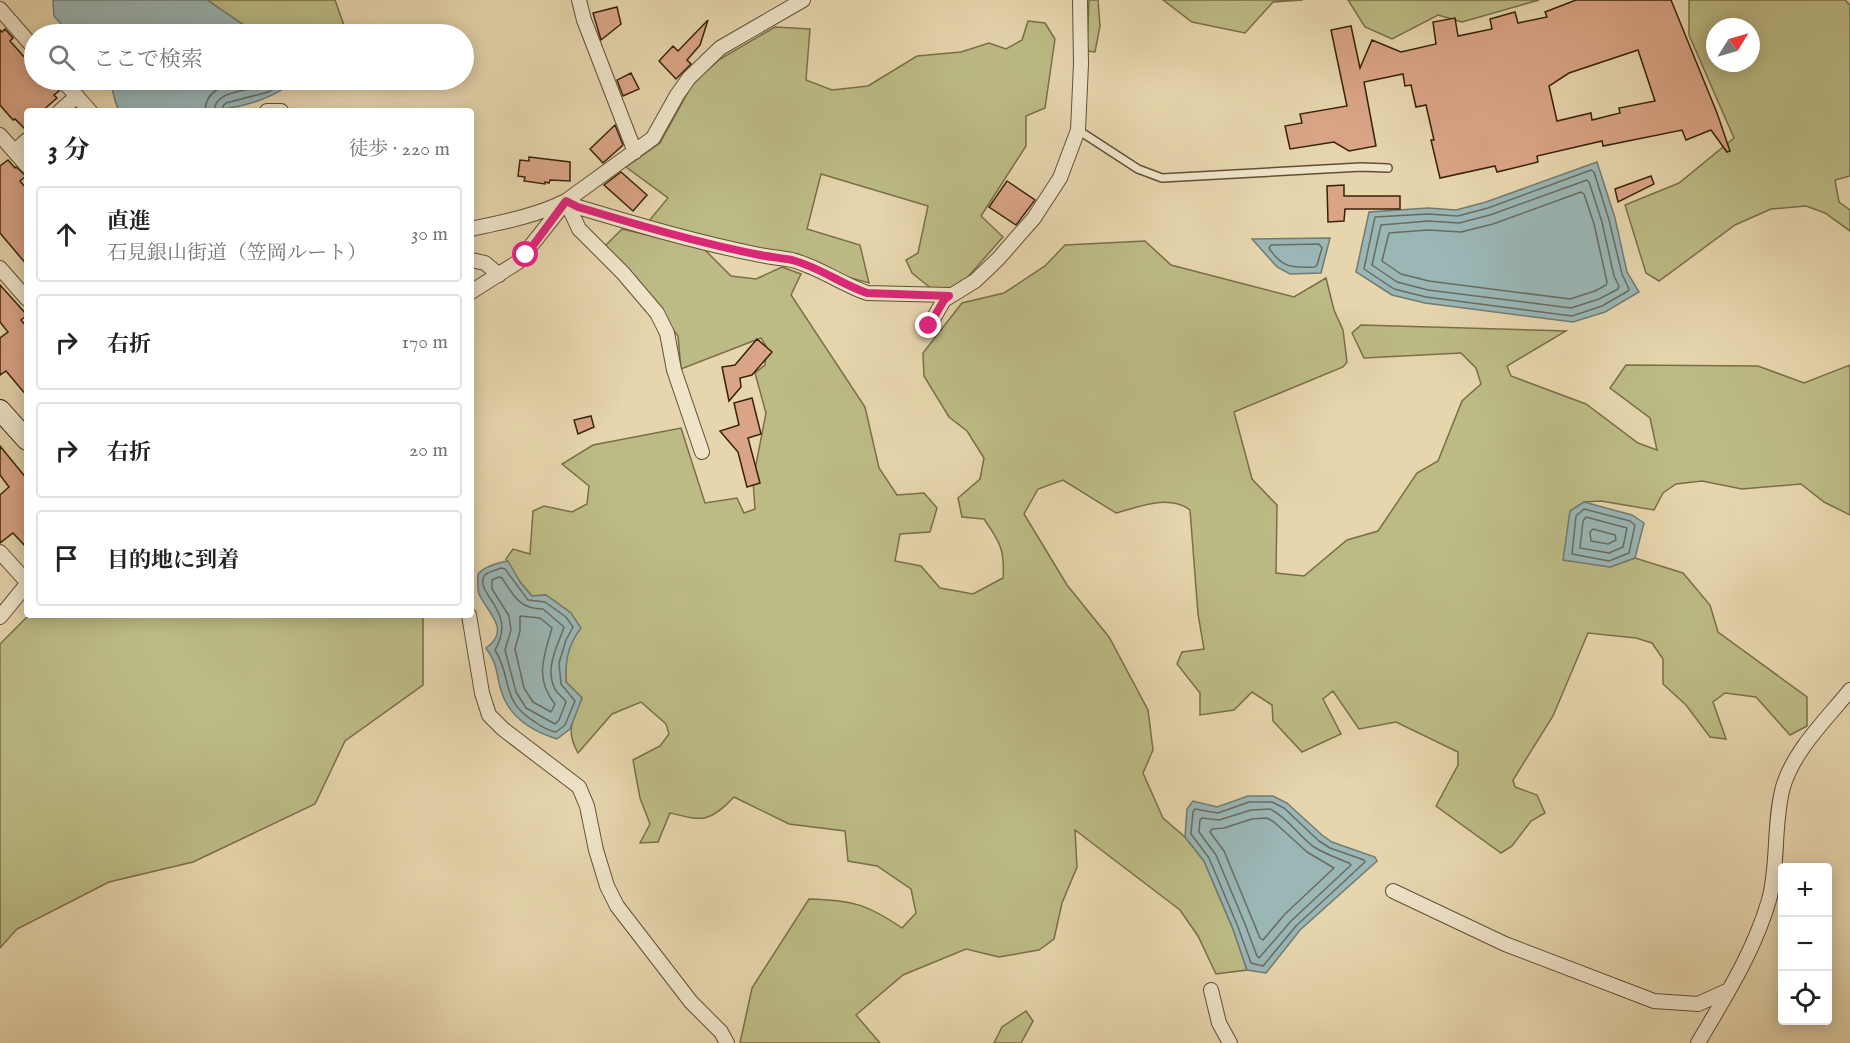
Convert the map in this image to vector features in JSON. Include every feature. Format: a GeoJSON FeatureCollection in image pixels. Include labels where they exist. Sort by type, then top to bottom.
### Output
{"type":"FeatureCollection","features":[{"type":"Feature","properties":{"kind":"street"},"geometry":{"type":"LineString","coordinates":[[579,0],[584,20],[635,152]]}},
{"type":"Feature","properties":{"kind":"street"},"geometry":{"type":"LineString","coordinates":[[474,229],[523,217],[566,201],[653,138],[677,94],[689,78],[720,48],[803,0]]}},
{"type":"Feature","properties":{"kind":"street"},"geometry":{"type":"LineString","coordinates":[[929,326],[944,300],[975,281],[998,259],[1034,218],[1060,178],[1078,130],[1081,64],[1080,0]]}},
{"type":"Feature","properties":{"kind":"street"},"geometry":{"type":"LineString","coordinates":[[0,9],[24,37]]}},
{"type":"Feature","properties":{"kind":"street"},"geometry":{"type":"LineString","coordinates":[[71,90],[87,108]]}},
{"type":"Feature","properties":{"kind":"street"},"geometry":{"type":"LineString","coordinates":[[63,108],[77,96]]}},
{"type":"Feature","properties":{"kind":"street"},"geometry":{"type":"LineString","coordinates":[[0,135],[24,162]]}},
{"type":"Feature","properties":{"kind":"street"},"geometry":{"type":"LineString","coordinates":[[15,151],[24,143]]}},
{"type":"Feature","properties":{"kind":"street"},"geometry":{"type":"LineString","coordinates":[[566,201],[578,207],[670,234],[792,260],[824,272],[867,293],[949,296]]}},
{"type":"Feature","properties":{"kind":"street"},"geometry":{"type":"LineString","coordinates":[[474,290],[526,255],[566,201]]}},
{"type":"Feature","properties":{"kind":"street"},"geometry":{"type":"LineString","coordinates":[[566,201],[579,229],[623,273],[657,313],[667,333],[674,370],[702,452]]}},
{"type":"Feature","properties":{"kind":"street"},"geometry":{"type":"LineString","coordinates":[[474,261],[485,263],[499,275]]}},
{"type":"Feature","properties":{"kind":"street"},"geometry":{"type":"LineString","coordinates":[[0,268],[24,291]]}},
{"type":"Feature","properties":{"kind":"street"},"geometry":{"type":"LineString","coordinates":[[0,410],[24,437]]}},
{"type":"Feature","properties":{"kind":"street"},"geometry":{"type":"LineString","coordinates":[[0,552],[24,580]]}},
{"type":"Feature","properties":{"kind":"street"},"geometry":{"type":"LineString","coordinates":[[0,617],[24,587]]}},
{"type":"Feature","properties":{"kind":"street"},"geometry":{"type":"LineString","coordinates":[[470,618],[482,693],[489,715],[503,729],[579,787],[587,806],[596,850],[607,886],[617,906],[691,1002],[721,1032],[727,1043]]}},
{"type":"Feature","properties":{"kind":"street"},"geometry":{"type":"LineString","coordinates":[[1698,1043],[1745,963],[1769,900],[1775,872],[1778,819],[1784,787],[1801,750],[1850,690]]}},
{"type":"Feature","properties":{"kind":"street"},"geometry":{"type":"LineString","coordinates":[[1394,891],[1505,944],[1654,1001],[1698,1004],[1729,990]]}},
{"type":"Feature","properties":{"kind":"street"},"geometry":{"type":"LineString","coordinates":[[1211,990],[1219,1023],[1230,1043]]}},
{"type":"Feature","properties":{"kind":"lane"},"geometry":{"type":"LineString","coordinates":[[1078,130],[1137,169],[1162,178],[1361,167],[1388,168]]}},
{"type":"Feature","properties":{"kind":"shaded area"},"geometry":{"type":"Polygon","coordinates":[[[207,0],[335,0],[343,24],[242,24],[207,0]]]}},
{"type":"Feature","properties":{"kind":"shaded area"},"geometry":{"type":"Polygon","coordinates":[[[1089,0],[1098,0],[1100,26],[1095,52],[1087,51],[1089,0]]]}},
{"type":"Feature","properties":{"kind":"shaded area"},"geometry":{"type":"Polygon","coordinates":[[[1163,0],[1303,0],[1273,2],[1245,33],[1192,22],[1163,0]]]}},
{"type":"Feature","properties":{"kind":"shaded area"},"geometry":{"type":"Polygon","coordinates":[[[1348,0],[1539,0],[1462,22],[1438,15],[1392,39],[1365,27],[1348,0]]]}},
{"type":"Feature","properties":{"kind":"shaded area"},"geometry":{"type":"Polygon","coordinates":[[[1689,0],[1845,0],[1850,5],[1850,176],[1835,180],[1839,202],[1850,210],[1850,231],[1825,213],[1806,206],[1771,209],[1735,225],[1659,281],[1646,273],[1625,205],[1679,183],[1734,138],[1689,35],[1689,0]]]}},
{"type":"Feature","properties":{"kind":"shaded area"},"geometry":{"type":"Polygon","coordinates":[[[1028,21],[1045,23],[1055,39],[1045,108],[1026,116],[1026,146],[981,216],[1003,237],[959,287],[932,289],[912,273],[906,260],[918,253],[928,206],[821,174],[807,229],[860,245],[869,283],[648,222],[668,198],[626,167],[660,143],[693,83],[720,59],[775,27],[810,29],[806,80],[832,90],[868,86],[917,56],[961,52],[989,43],[1006,49],[1022,40],[1028,21]]]}},
{"type":"Feature","properties":{"kind":"shaded area"},"geometry":{"type":"Polygon","coordinates":[[[622,229],[703,248],[731,276],[756,279],[782,267],[801,274],[791,295],[865,407],[879,468],[897,495],[924,493],[937,508],[930,532],[900,534],[895,561],[921,566],[940,588],[973,594],[1003,578],[1002,553],[994,534],[984,519],[962,517],[958,498],[980,479],[984,458],[967,431],[949,417],[924,376],[923,353],[962,303],[1004,293],[1045,266],[1065,245],[1145,241],[1171,265],[1294,297],[1326,278],[1334,310],[1343,330],[1347,362],[1343,367],[1234,412],[1252,479],[1277,505],[1276,573],[1304,576],[1347,540],[1378,531],[1417,473],[1438,461],[1462,401],[1481,384],[1476,368],[1461,353],[1364,358],[1352,333],[1361,325],[1566,331],[1507,366],[1511,376],[1586,404],[1638,443],[1657,450],[1650,418],[1610,388],[1626,365],[1758,366],[1804,383],[1850,365],[1850,515],[1824,502],[1801,484],[1742,489],[1702,481],[1676,484],[1663,493],[1654,510],[1601,501],[1584,502],[1570,511],[1564,559],[1610,567],[1635,558],[1683,573],[1710,605],[1718,632],[1807,697],[1807,726],[1790,735],[1756,697],[1725,693],[1713,702],[1726,739],[1710,737],[1686,705],[1663,684],[1663,659],[1652,643],[1636,638],[1588,633],[1553,716],[1513,780],[1515,787],[1537,795],[1545,813],[1531,821],[1512,846],[1501,853],[1436,806],[1458,765],[1458,752],[1396,722],[1359,729],[1333,691],[1323,699],[1341,734],[1302,752],[1273,721],[1272,705],[1252,692],[1234,710],[1200,715],[1200,693],[1177,664],[1182,652],[1204,649],[1198,614],[1190,510],[1182,505],[1163,502],[1116,513],[1063,480],[1038,489],[1024,514],[1067,585],[1109,637],[1148,710],[1153,750],[1143,773],[1163,818],[1185,837],[1204,861],[1233,929],[1247,970],[1216,974],[1198,936],[1180,910],[1075,830],[1077,867],[1062,903],[1054,939],[1039,950],[999,957],[966,949],[903,975],[856,1015],[880,1043],[740,1043],[752,988],[809,899],[858,905],[879,913],[902,928],[916,913],[911,889],[877,866],[848,861],[845,831],[789,824],[734,797],[718,812],[705,818],[690,818],[670,813],[658,842],[640,843],[650,824],[640,798],[633,760],[660,746],[669,734],[666,724],[641,702],[612,714],[578,753],[574,745],[572,725],[582,698],[566,682],[565,663],[571,641],[571,613],[546,595],[532,596],[506,559],[513,549],[530,554],[533,511],[544,506],[572,512],[587,504],[589,486],[562,464],[593,445],[681,428],[705,503],[737,498],[744,513],[755,509],[753,480],[766,413],[755,373],[765,365],[766,346],[761,338],[681,369],[678,336],[647,294],[605,246],[622,229]]]}},
{"type":"Feature","properties":{"kind":"shaded area"},"geometry":{"type":"Polygon","coordinates":[[[26,618],[423,618],[423,685],[345,741],[315,804],[193,862],[109,882],[17,929],[0,948],[0,644],[26,618]]]}},
{"type":"Feature","properties":{"kind":"shaded area"},"geometry":{"type":"Polygon","coordinates":[[[1026,1011],[1033,1021],[1021,1043],[994,1043],[1002,1027],[1026,1011]]]}},
{"type":"Feature","properties":{"kind":"water"},"geometry":{"type":"Polygon","coordinates":[[[53,0],[207,0],[242,24],[61,24],[54,16],[53,0]]]}},
{"type":"Feature","properties":{"kind":"water"},"geometry":{"type":"Polygon","coordinates":[[[113,90],[281,90],[249,104],[228,108],[118,108],[113,90]]]}},
{"type":"Feature","properties":{"kind":"water"},"geometry":{"type":"Polygon","coordinates":[[[1597,162],[1615,218],[1627,272],[1639,292],[1605,312],[1573,322],[1425,303],[1392,295],[1356,272],[1369,212],[1428,208],[1456,210],[1486,202],[1597,162]]]}},
{"type":"Feature","properties":{"kind":"water"},"geometry":{"type":"Polygon","coordinates":[[[1330,238],[1321,273],[1290,274],[1277,267],[1252,239],[1330,238]]]}},
{"type":"Feature","properties":{"kind":"water"},"geometry":{"type":"Polygon","coordinates":[[[1584,502],[1632,515],[1644,523],[1635,558],[1610,567],[1563,560],[1570,511],[1584,502]]]}},
{"type":"Feature","properties":{"kind":"water"},"geometry":{"type":"Polygon","coordinates":[[[508,561],[520,582],[532,596],[546,595],[571,613],[581,628],[570,647],[566,682],[582,698],[570,729],[557,739],[525,724],[512,711],[503,696],[495,666],[486,648],[497,634],[497,628],[479,594],[478,574],[488,567],[508,561]]]}},
{"type":"Feature","properties":{"kind":"water"},"geometry":{"type":"Polygon","coordinates":[[[1248,796],[1273,796],[1287,803],[1332,842],[1375,857],[1377,861],[1300,930],[1266,973],[1247,970],[1233,929],[1204,861],[1185,837],[1187,809],[1193,801],[1217,807],[1248,796]]]}},
{"type":"Feature","properties":{"kind":"building"},"geometry":{"type":"Polygon","coordinates":[[[1576,0],[1671,0],[1730,151],[1727,152],[1711,130],[1686,140],[1682,130],[1603,146],[1602,141],[1537,156],[1538,162],[1497,172],[1495,166],[1440,178],[1426,105],[1416,107],[1411,85],[1405,86],[1403,74],[1364,82],[1376,146],[1349,151],[1334,142],[1290,149],[1285,126],[1302,123],[1300,114],[1347,106],[1331,30],[1351,26],[1360,68],[1372,40],[1401,52],[1436,44],[1433,22],[1455,18],[1458,36],[1492,29],[1490,19],[1515,12],[1518,23],[1547,17],[1545,12],[1576,0]],[[1638,50],[1569,73],[1549,86],[1557,121],[1591,113],[1592,120],[1620,113],[1619,108],[1655,101],[1638,50]]]}},
{"type":"Feature","properties":{"kind":"building"},"geometry":{"type":"Polygon","coordinates":[[[617,7],[621,24],[601,40],[593,13],[617,7]]]}},
{"type":"Feature","properties":{"kind":"building"},"geometry":{"type":"Polygon","coordinates":[[[708,20],[700,45],[687,60],[691,64],[676,79],[659,61],[673,46],[678,51],[708,20]]]}},
{"type":"Feature","properties":{"kind":"building"},"geometry":{"type":"Polygon","coordinates":[[[5,29],[13,38],[10,41],[24,57],[24,90],[59,91],[54,95],[57,98],[45,108],[24,108],[24,128],[15,119],[13,120],[0,105],[0,30],[2,32],[5,29]]]}},
{"type":"Feature","properties":{"kind":"building"},"geometry":{"type":"Polygon","coordinates":[[[631,73],[639,89],[623,96],[617,80],[631,73]]]}},
{"type":"Feature","properties":{"kind":"building"},"geometry":{"type":"Polygon","coordinates":[[[615,125],[623,145],[603,163],[590,149],[615,125]]]}},
{"type":"Feature","properties":{"kind":"building"},"geometry":{"type":"Polygon","coordinates":[[[529,157],[570,162],[570,181],[550,180],[545,184],[524,181],[525,177],[518,176],[520,160],[529,161],[529,157]]]}},
{"type":"Feature","properties":{"kind":"building"},"geometry":{"type":"Polygon","coordinates":[[[8,160],[24,174],[20,181],[24,186],[24,261],[0,233],[0,166],[8,160]]]}},
{"type":"Feature","properties":{"kind":"building"},"geometry":{"type":"Polygon","coordinates":[[[621,172],[647,195],[633,211],[604,185],[621,172]]]}},
{"type":"Feature","properties":{"kind":"building"},"geometry":{"type":"Polygon","coordinates":[[[1651,176],[1654,184],[1618,202],[1615,189],[1651,176]]]}},
{"type":"Feature","properties":{"kind":"building"},"geometry":{"type":"Polygon","coordinates":[[[1007,181],[1035,200],[1016,225],[989,207],[1007,181]]]}},
{"type":"Feature","properties":{"kind":"building"},"geometry":{"type":"Polygon","coordinates":[[[1344,185],[1344,196],[1400,196],[1400,209],[1345,209],[1344,221],[1328,222],[1327,186],[1344,185]]]}},
{"type":"Feature","properties":{"kind":"building"},"geometry":{"type":"Polygon","coordinates":[[[0,285],[24,312],[24,318],[21,320],[24,324],[24,392],[6,371],[0,375],[0,338],[8,332],[0,322],[0,285]]]}},
{"type":"Feature","properties":{"kind":"building"},"geometry":{"type":"Polygon","coordinates":[[[757,339],[772,352],[752,375],[740,378],[741,387],[729,401],[722,367],[735,365],[757,339]]]}},
{"type":"Feature","properties":{"kind":"building"},"geometry":{"type":"Polygon","coordinates":[[[752,398],[761,434],[748,438],[760,483],[747,487],[738,452],[720,431],[739,425],[734,403],[752,398]]]}},
{"type":"Feature","properties":{"kind":"building"},"geometry":{"type":"Polygon","coordinates":[[[591,416],[594,427],[578,434],[574,420],[591,416]]]}},
{"type":"Feature","properties":{"kind":"building"},"geometry":{"type":"Polygon","coordinates":[[[0,446],[24,475],[24,545],[13,533],[0,543],[0,495],[9,487],[0,475],[0,446]]]}},
{"type":"Feature","properties":{"kind":"route"},"geometry":{"type":"LineString","coordinates":[[526,255],[566,201],[578,207],[670,234],[792,260],[824,272],[867,293],[949,296],[944,300],[929,326]]}}]}
